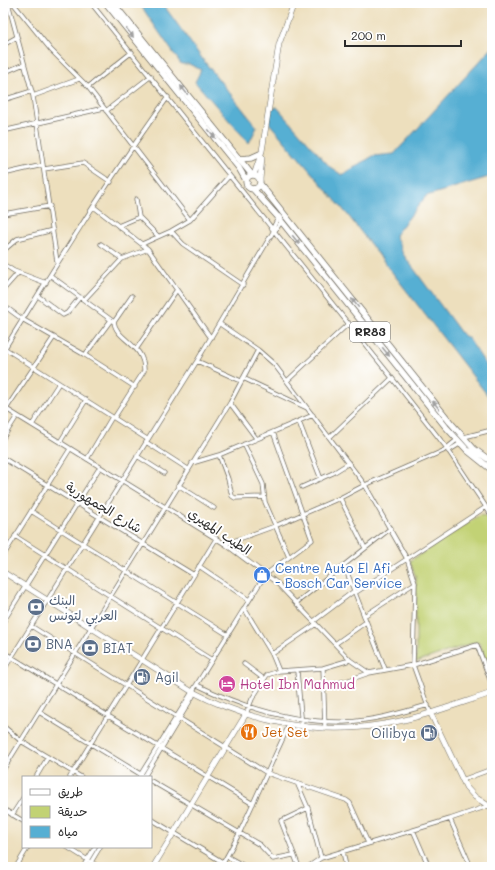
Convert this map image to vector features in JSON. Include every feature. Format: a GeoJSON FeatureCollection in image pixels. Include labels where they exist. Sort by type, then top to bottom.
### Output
{"type":"FeatureCollection","features":[{"type":"Feature","properties":{"kind":"main road","name":"RR83"},"geometry":{"type":"LineString","coordinates":[[106,3],[239,168],[247,182],[248,187],[253,189],[282,218],[463,439],[492,470]]}},
{"type":"Feature","properties":{"kind":"main road","name":"RR83"},"geometry":{"type":"LineString","coordinates":[[113,3],[260,182],[282,218]]}},
{"type":"Feature","properties":{"kind":"main road"},"geometry":{"type":"LineString","coordinates":[[253,189],[257,188],[260,182],[261,153],[279,44],[294,3]]}},
{"type":"Feature","properties":{"kind":"main road"},"geometry":{"type":"LineString","coordinates":[[247,182],[249,177],[253,175],[261,153]]}},
{"type":"Feature","properties":{"kind":"main road"},"geometry":{"type":"LineString","coordinates":[[240,159],[251,158],[261,153]]}},
{"type":"Feature","properties":{"kind":"main road","name":"RR83"},"geometry":{"type":"LineString","coordinates":[[463,439],[492,462]]}},
{"type":"Feature","properties":{"kind":"main road"},"geometry":{"type":"LineString","coordinates":[[3,572],[141,660],[193,691],[246,714],[302,727],[325,729],[358,728],[386,724],[492,693]]}},
{"type":"Feature","properties":{"kind":"main road"},"geometry":{"type":"LineString","coordinates":[[430,712],[462,780],[472,795],[490,807]]}},
{"type":"Feature","properties":{"kind":"main road"},"geometry":{"type":"LineString","coordinates":[[153,867],[246,714]]}},
{"type":"Feature","properties":{"kind":"street"},"geometry":{"type":"LineString","coordinates":[[8,3],[33,96],[57,262]]}},
{"type":"Feature","properties":{"kind":"street"},"geometry":{"type":"LineString","coordinates":[[13,3],[42,41],[88,87],[190,220]]}},
{"type":"Feature","properties":{"kind":"street"},"geometry":{"type":"LineString","coordinates":[[91,3],[168,97],[229,176],[349,322],[445,449],[449,452],[492,516]]}},
{"type":"Feature","properties":{"kind":"street"},"geometry":{"type":"LineString","coordinates":[[3,45],[17,38]]}},
{"type":"Feature","properties":{"kind":"street"},"geometry":{"type":"LineString","coordinates":[[88,87],[132,52]]}},
{"type":"Feature","properties":{"kind":"street"},"geometry":{"type":"LineString","coordinates":[[3,73],[24,64]]}},
{"type":"Feature","properties":{"kind":"street"},"geometry":{"type":"LineString","coordinates":[[3,131],[105,109],[151,76]]}},
{"type":"Feature","properties":{"kind":"street"},"geometry":{"type":"LineString","coordinates":[[33,96],[79,79]]}},
{"type":"Feature","properties":{"kind":"street"},"geometry":{"type":"LineString","coordinates":[[3,100],[32,91]]}},
{"type":"Feature","properties":{"kind":"street"},"geometry":{"type":"LineString","coordinates":[[168,97],[133,144],[111,182],[57,262],[46,283],[4,349],[113,417],[188,469]]}},
{"type":"Feature","properties":{"kind":"street"},"geometry":{"type":"LineString","coordinates":[[3,174],[44,167],[82,163],[111,182]]}},
{"type":"Feature","properties":{"kind":"street"},"geometry":{"type":"LineString","coordinates":[[142,244],[171,231],[190,220],[229,176]]}},
{"type":"Feature","properties":{"kind":"street"},"geometry":{"type":"LineString","coordinates":[[136,199],[140,217],[158,236]]}},
{"type":"Feature","properties":{"kind":"street"},"geometry":{"type":"LineString","coordinates":[[3,214],[50,206]]}},
{"type":"Feature","properties":{"kind":"street"},"geometry":{"type":"LineString","coordinates":[[94,207],[148,249],[176,291],[211,338]]}},
{"type":"Feature","properties":{"kind":"street"},"geometry":{"type":"LineString","coordinates":[[118,226],[140,217]]}},
{"type":"Feature","properties":{"kind":"street"},"geometry":{"type":"LineString","coordinates":[[3,671],[146,440],[197,362],[282,218]]}},
{"type":"Feature","properties":{"kind":"street"},"geometry":{"type":"LineString","coordinates":[[3,251],[17,239],[53,230]]}},
{"type":"Feature","properties":{"kind":"street"},"geometry":{"type":"LineString","coordinates":[[171,231],[183,244],[243,284]]}},
{"type":"Feature","properties":{"kind":"street"},"geometry":{"type":"LineString","coordinates":[[101,244],[122,259]]}},
{"type":"Feature","properties":{"kind":"street"},"geometry":{"type":"LineString","coordinates":[[84,300],[122,259],[148,249]]}},
{"type":"Feature","properties":{"kind":"street"},"geometry":{"type":"LineString","coordinates":[[3,264],[18,273],[46,283]]}},
{"type":"Feature","properties":{"kind":"street"},"geometry":{"type":"LineString","coordinates":[[3,290],[18,273]]}},
{"type":"Feature","properties":{"kind":"street"},"geometry":{"type":"LineString","coordinates":[[50,276],[113,321],[118,330],[137,348],[144,369],[135,387],[113,417],[86,459]]}},
{"type":"Feature","properties":{"kind":"street"},"geometry":{"type":"LineString","coordinates":[[137,348],[176,291]]}},
{"type":"Feature","properties":{"kind":"street"},"geometry":{"type":"LineString","coordinates":[[38,296],[63,314],[66,313],[80,297]]}},
{"type":"Feature","properties":{"kind":"street"},"geometry":{"type":"LineString","coordinates":[[85,355],[132,296]]}},
{"type":"Feature","properties":{"kind":"street"},"geometry":{"type":"LineString","coordinates":[[3,305],[22,319],[54,336],[135,387]]}},
{"type":"Feature","properties":{"kind":"street"},"geometry":{"type":"LineString","coordinates":[[287,381],[349,322]]}},
{"type":"Feature","properties":{"kind":"street"},"geometry":{"type":"LineString","coordinates":[[220,324],[269,359],[308,408],[365,485],[391,528],[407,559],[415,583],[413,665],[430,712]]}},
{"type":"Feature","properties":{"kind":"street"},"geometry":{"type":"LineString","coordinates":[[5,408],[54,336]]}},
{"type":"Feature","properties":{"kind":"street"},"geometry":{"type":"LineString","coordinates":[[3,770],[164,507],[230,403],[258,350]]}},
{"type":"Feature","properties":{"kind":"street"},"geometry":{"type":"LineString","coordinates":[[197,362],[242,379],[308,408]]}},
{"type":"Feature","properties":{"kind":"street"},"geometry":{"type":"LineString","coordinates":[[330,437],[392,378]]}},
{"type":"Feature","properties":{"kind":"street"},"geometry":{"type":"LineString","coordinates":[[32,425],[59,383]]}},
{"type":"Feature","properties":{"kind":"street"},"geometry":{"type":"LineString","coordinates":[[60,442],[86,400]]}},
{"type":"Feature","properties":{"kind":"street"},"geometry":{"type":"LineString","coordinates":[[230,403],[256,438]]}},
{"type":"Feature","properties":{"kind":"street","name":"الطيب المهيري"},"geometry":{"type":"LineString","coordinates":[[5,408],[225,544],[277,583],[350,660],[369,673]]}},
{"type":"Feature","properties":{"kind":"street"},"geometry":{"type":"LineString","coordinates":[[192,463],[219,455],[313,415]]}},
{"type":"Feature","properties":{"kind":"street"},"geometry":{"type":"LineString","coordinates":[[3,438],[17,416]]}},
{"type":"Feature","properties":{"kind":"street"},"geometry":{"type":"LineString","coordinates":[[299,422],[321,479]]}},
{"type":"Feature","properties":{"kind":"street"},"geometry":{"type":"LineString","coordinates":[[225,544],[275,526],[340,498],[365,485],[445,449],[463,439],[492,430]]}},
{"type":"Feature","properties":{"kind":"street"},"geometry":{"type":"LineString","coordinates":[[39,712],[142,776],[265,575],[312,540],[273,432]]}},
{"type":"Feature","properties":{"kind":"street"},"geometry":{"type":"LineString","coordinates":[[449,452],[463,439]]}},
{"type":"Feature","properties":{"kind":"street"},"geometry":{"type":"LineString","coordinates":[[244,444],[263,484],[264,497],[289,557]]}},
{"type":"Feature","properties":{"kind":"street"},"geometry":{"type":"LineString","coordinates":[[3,556],[70,448]]}},
{"type":"Feature","properties":{"kind":"street"},"geometry":{"type":"LineString","coordinates":[[219,455],[228,479],[232,496],[235,498],[264,497]]}},
{"type":"Feature","properties":{"kind":"street"},"geometry":{"type":"LineString","coordinates":[[137,456],[164,473]]}},
{"type":"Feature","properties":{"kind":"street","name":"شارع الجمهورية"},"geometry":{"type":"LineString","coordinates":[[3,458],[194,575]]}},
{"type":"Feature","properties":{"kind":"street"},"geometry":{"type":"LineString","coordinates":[[302,488],[349,463]]}},
{"type":"Feature","properties":{"kind":"street"},"geometry":{"type":"LineString","coordinates":[[3,622],[100,467]]}},
{"type":"Feature","properties":{"kind":"street"},"geometry":{"type":"LineString","coordinates":[[178,485],[214,508]]}},
{"type":"Feature","properties":{"kind":"street"},"geometry":{"type":"LineString","coordinates":[[340,498],[366,548]]}},
{"type":"Feature","properties":{"kind":"street"},"geometry":{"type":"LineString","coordinates":[[272,654],[354,592],[486,507]]}},
{"type":"Feature","properties":{"kind":"street"},"geometry":{"type":"LineString","coordinates":[[31,511],[228,635]]}},
{"type":"Feature","properties":{"kind":"street"},"geometry":{"type":"LineString","coordinates":[[296,603],[391,528]]}},
{"type":"Feature","properties":{"kind":"street"},"geometry":{"type":"LineString","coordinates":[[15,536],[212,660]]}},
{"type":"Feature","properties":{"kind":"street"},"geometry":{"type":"LineString","coordinates":[[71,776],[216,539]]}},
{"type":"Feature","properties":{"kind":"street"},"geometry":{"type":"LineString","coordinates":[[344,565],[385,669]]}},
{"type":"Feature","properties":{"kind":"street"},"geometry":{"type":"LineString","coordinates":[[199,566],[249,600]]}},
{"type":"Feature","properties":{"kind":"street"},"geometry":{"type":"LineString","coordinates":[[364,616],[415,583]]}},
{"type":"Feature","properties":{"kind":"street"},"geometry":{"type":"LineString","coordinates":[[244,608],[272,654],[278,671]]}},
{"type":"Feature","properties":{"kind":"street"},"geometry":{"type":"LineString","coordinates":[[335,644],[366,622]]}},
{"type":"Feature","properties":{"kind":"street"},"geometry":{"type":"LineString","coordinates":[[31,626],[267,774],[346,800],[350,803],[368,843]]}},
{"type":"Feature","properties":{"kind":"street"},"geometry":{"type":"LineString","coordinates":[[325,686],[385,669],[413,665],[477,645],[492,685]]}},
{"type":"Feature","properties":{"kind":"street"},"geometry":{"type":"LineString","coordinates":[[3,652],[253,804]]}},
{"type":"Feature","properties":{"kind":"street"},"geometry":{"type":"LineString","coordinates":[[246,714],[248,707],[264,679],[278,671],[297,671],[323,668],[350,660]]}},
{"type":"Feature","properties":{"kind":"street"},"geometry":{"type":"LineString","coordinates":[[244,664],[264,679]]}},
{"type":"Feature","properties":{"kind":"street"},"geometry":{"type":"LineString","coordinates":[[323,668],[325,686],[325,729]]}},
{"type":"Feature","properties":{"kind":"street"},"geometry":{"type":"LineString","coordinates":[[297,671],[302,727]]}},
{"type":"Feature","properties":{"kind":"street"},"geometry":{"type":"LineString","coordinates":[[197,685],[248,707],[301,718],[325,721],[344,722],[374,718],[428,705]]}},
{"type":"Feature","properties":{"kind":"street"},"geometry":{"type":"LineString","coordinates":[[221,867],[240,834],[289,724]]}},
{"type":"Feature","properties":{"kind":"street"},"geometry":{"type":"LineString","coordinates":[[3,726],[21,741],[79,776]]}},
{"type":"Feature","properties":{"kind":"street"},"geometry":{"type":"LineString","coordinates":[[37,776],[48,757]]}},
{"type":"Feature","properties":{"kind":"street"},"geometry":{"type":"LineString","coordinates":[[462,780],[492,769]]}},
{"type":"Feature","properties":{"kind":"street"},"geometry":{"type":"LineString","coordinates":[[152,782],[260,845],[273,859],[293,854]]}},
{"type":"Feature","properties":{"kind":"street"},"geometry":{"type":"LineString","coordinates":[[298,785],[308,808],[321,858]]}},
{"type":"Feature","properties":{"kind":"street"},"geometry":{"type":"LineString","coordinates":[[12,815],[22,800]]}},
{"type":"Feature","properties":{"kind":"street"},"geometry":{"type":"LineString","coordinates":[[308,867],[321,858],[490,807]]}},
{"type":"Feature","properties":{"kind":"street"},"geometry":{"type":"LineString","coordinates":[[299,867],[281,821],[308,808]]}},
{"type":"Feature","properties":{"kind":"street"},"geometry":{"type":"LineString","coordinates":[[3,809],[22,820]]}},
{"type":"Feature","properties":{"kind":"street"},"geometry":{"type":"LineString","coordinates":[[450,819],[471,867]]}},
{"type":"Feature","properties":{"kind":"street"},"geometry":{"type":"LineString","coordinates":[[152,820],[224,863]]}},
{"type":"Feature","properties":{"kind":"street"},"geometry":{"type":"LineString","coordinates":[[413,830],[429,867]]}},
{"type":"Feature","properties":{"kind":"street"},"geometry":{"type":"LineString","coordinates":[[16,867],[27,848]]}},
{"type":"Feature","properties":{"kind":"street"},"geometry":{"type":"LineString","coordinates":[[70,848],[99,867]]}},
{"type":"Feature","properties":{"kind":"street"},"geometry":{"type":"LineString","coordinates":[[83,867],[94,848]]}},
{"type":"Feature","properties":{"kind":"street"},"geometry":{"type":"LineString","coordinates":[[88,867],[99,848]]}},
{"type":"Feature","properties":{"kind":"street"},"geometry":{"type":"LineString","coordinates":[[343,851],[346,867]]}},
{"type":"Feature","properties":{"kind":"street"},"geometry":{"type":"LineString","coordinates":[[228,856],[246,867]]}},
{"type":"Feature","properties":{"kind":"green space"},"geometry":{"type":"Polygon","coordinates":[[[480,515],[485,516],[492,526],[492,610],[490,611],[492,616],[492,681],[480,644],[476,642],[416,662],[416,578],[410,561],[480,515]]]}},
{"type":"Feature","properties":{"kind":"water"},"geometry":{"type":"Polygon","coordinates":[[[139,3],[162,3],[204,61],[257,127],[249,143],[195,82],[201,70],[189,64],[181,64],[139,3]]]}},
{"type":"Feature","properties":{"kind":"water"},"geometry":{"type":"Polygon","coordinates":[[[492,48],[492,176],[426,196],[395,235],[403,254],[461,333],[469,339],[492,374],[492,401],[347,214],[269,123],[271,108],[277,107],[330,167],[342,175],[373,156],[394,154],[492,48]]]}},
{"type":"Feature","properties":{"kind":"place","name":"Centre Auto El Afi - Bosch Car Service"},"geometry":{"type":"Point","coordinates":[262,575]}},
{"type":"Feature","properties":{"kind":"place","name":"البنك العربي لتونس"},"geometry":{"type":"Point","coordinates":[36,607]}},
{"type":"Feature","properties":{"kind":"place","name":"BNA"},"geometry":{"type":"Point","coordinates":[33,644]}},
{"type":"Feature","properties":{"kind":"place","name":"BIAT"},"geometry":{"type":"Point","coordinates":[90,648]}},
{"type":"Feature","properties":{"kind":"place","name":"Agil"},"geometry":{"type":"Point","coordinates":[142,677]}},
{"type":"Feature","properties":{"kind":"place","name":"Hotel Ibn Mahmud"},"geometry":{"type":"Point","coordinates":[227,684]}},
{"type":"Feature","properties":{"kind":"place","name":"Jet Set"},"geometry":{"type":"Point","coordinates":[249,732]}},
{"type":"Feature","properties":{"kind":"place","name":"Oilibya"},"geometry":{"type":"Point","coordinates":[429,733]}}]}
